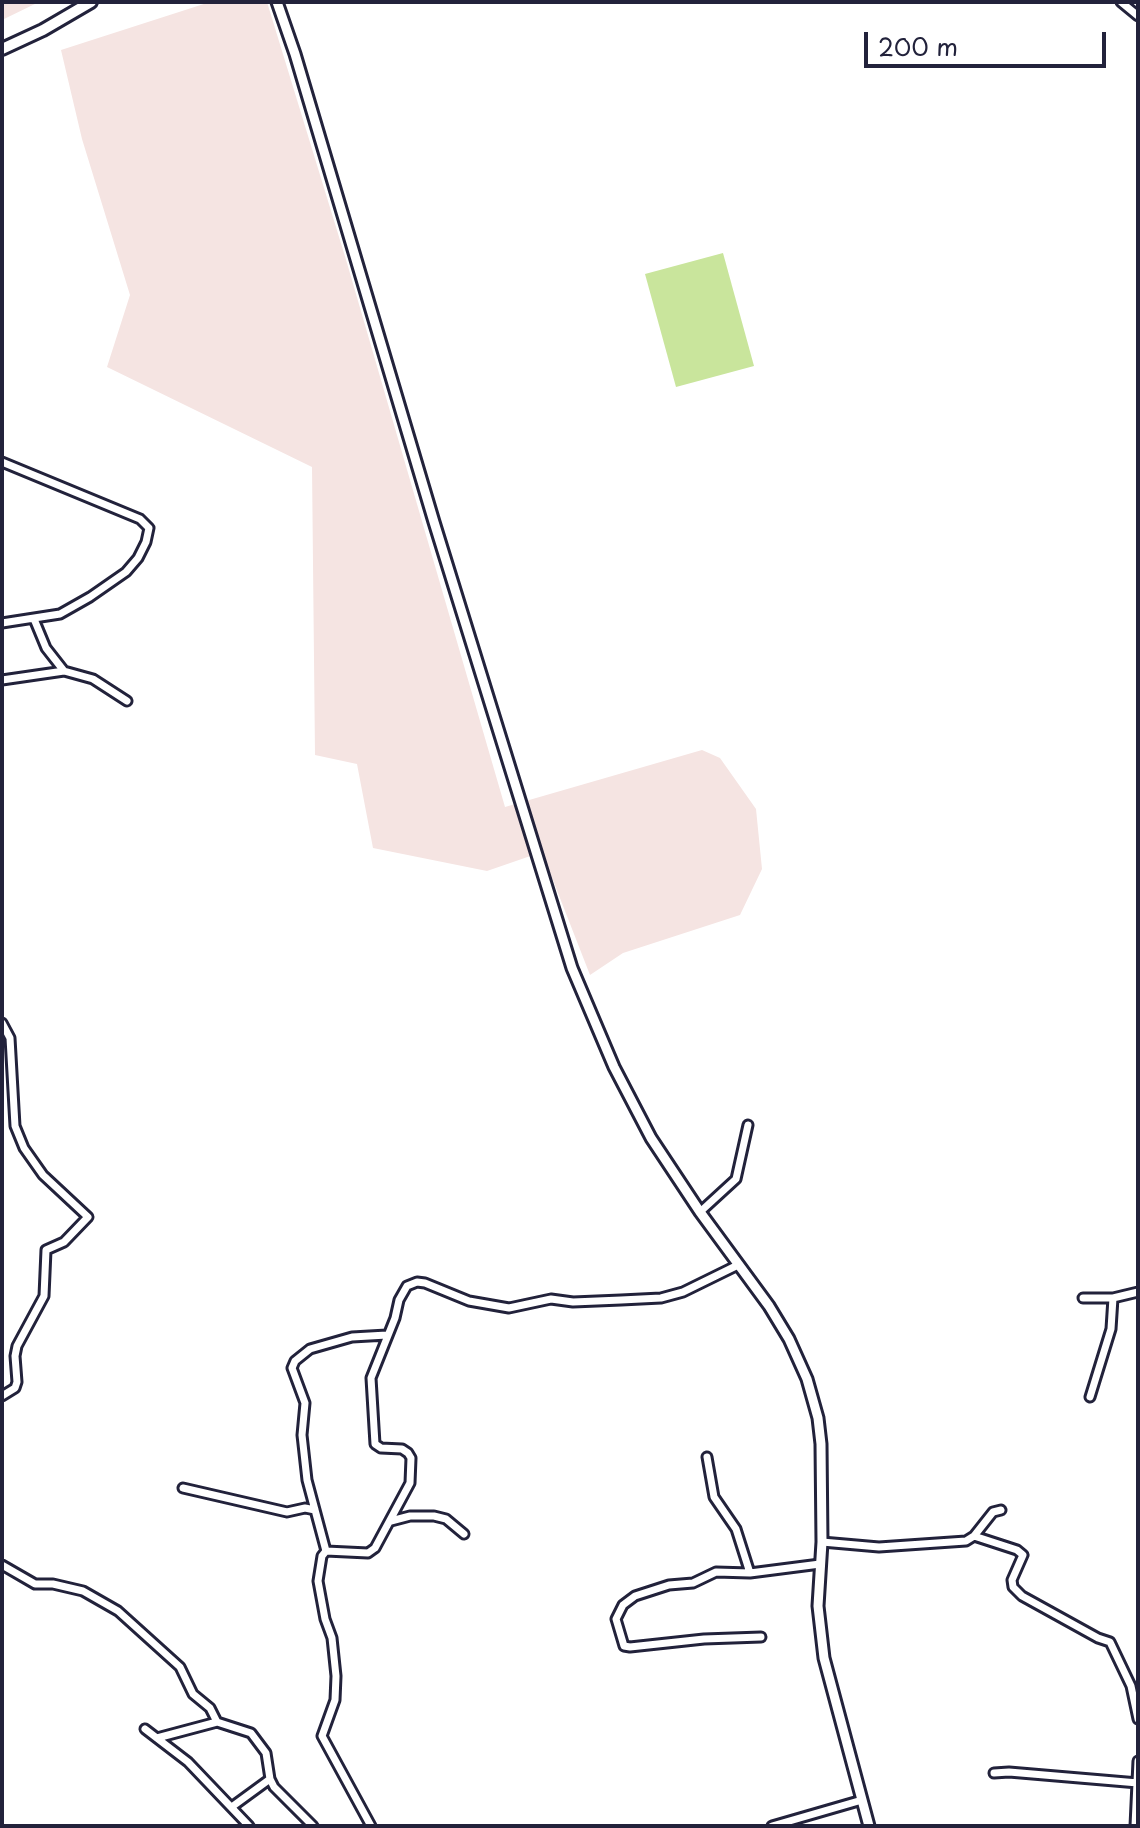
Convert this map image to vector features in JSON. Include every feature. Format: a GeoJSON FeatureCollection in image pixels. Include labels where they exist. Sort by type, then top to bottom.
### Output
{"type":"FeatureCollection","features":[{"type":"Feature","properties":{"kind":"main road"},"geometry":{"type":"LineString","coordinates":[[2,49],[91,2]]}},
{"type":"Feature","properties":{"kind":"main road"},"geometry":{"type":"LineString","coordinates":[[277,2],[572,968],[621,1081],[651,1138],[789,1339],[807,1379],[818,1418],[821,1444],[822,1542],[818,1606],[824,1658],[869,1826]]}},
{"type":"Feature","properties":{"kind":"street"},"geometry":{"type":"LineString","coordinates":[[1121,2],[1138,16]]}},
{"type":"Feature","properties":{"kind":"street"},"geometry":{"type":"LineString","coordinates":[[2,462],[140,519],[149,528],[138,558],[126,572],[60,614],[2,623]]}},
{"type":"Feature","properties":{"kind":"street"},"geometry":{"type":"LineString","coordinates":[[34,619],[46,648],[64,671]]}},
{"type":"Feature","properties":{"kind":"street"},"geometry":{"type":"LineString","coordinates":[[2,680],[64,671],[93,679],[127,701]]}},
{"type":"Feature","properties":{"kind":"street"},"geometry":{"type":"LineString","coordinates":[[2,1023],[10,1038],[15,1126],[24,1148],[43,1175],[88,1217],[64,1242],[46,1250],[44,1296],[17,1346],[15,1388],[2,1396]]}},
{"type":"Feature","properties":{"kind":"street"},"geometry":{"type":"LineString","coordinates":[[700,1212],[736,1179],[748,1125]]}},
{"type":"Feature","properties":{"kind":"street"},"geometry":{"type":"LineString","coordinates":[[326,1551],[368,1553],[378,1544],[410,1483],[411,1458],[402,1449],[381,1448],[375,1444],[371,1378],[407,1286],[425,1283],[469,1301],[509,1308],[551,1299],[573,1302],[661,1298],[707,1282],[738,1265]]}},
{"type":"Feature","properties":{"kind":"street"},"geometry":{"type":"LineString","coordinates":[[1083,1298],[1113,1298],[1138,1292]]}},
{"type":"Feature","properties":{"kind":"street"},"geometry":{"type":"LineString","coordinates":[[1090,1397],[1111,1329],[1113,1298]]}},
{"type":"Feature","properties":{"kind":"street"},"geometry":{"type":"LineString","coordinates":[[326,1551],[307,1480],[302,1435],[305,1403],[292,1368],[295,1361],[310,1349],[352,1337],[387,1335]]}},
{"type":"Feature","properties":{"kind":"street"},"geometry":{"type":"LineString","coordinates":[[707,1457],[714,1497],[736,1529],[750,1573]]}},
{"type":"Feature","properties":{"kind":"street"},"geometry":{"type":"LineString","coordinates":[[183,1488],[287,1512],[305,1508],[315,1510]]}},
{"type":"Feature","properties":{"kind":"street"},"geometry":{"type":"LineString","coordinates":[[822,1542],[879,1547],[966,1541],[974,1536],[993,1512],[1001,1510]]}},
{"type":"Feature","properties":{"kind":"street"},"geometry":{"type":"LineString","coordinates":[[391,1521],[410,1516],[434,1516],[446,1519],[464,1534]]}},
{"type":"Feature","properties":{"kind":"street"},"geometry":{"type":"LineString","coordinates":[[974,1536],[1017,1550],[1023,1555],[1012,1580],[1013,1587],[1022,1596],[1110,1642],[1131,1686],[1138,1719]]}},
{"type":"Feature","properties":{"kind":"street"},"geometry":{"type":"LineString","coordinates":[[326,1551],[322,1556],[318,1581],[332,1638],[336,1676],[335,1700],[322,1736],[371,1826]]}},
{"type":"Feature","properties":{"kind":"street"},"geometry":{"type":"LineString","coordinates":[[761,1637],[630,1647],[624,1646],[616,1619],[623,1605],[635,1596],[669,1585],[693,1583],[716,1572],[750,1573],[820,1564]]}},
{"type":"Feature","properties":{"kind":"street"},"geometry":{"type":"LineString","coordinates":[[2,1565],[35,1584],[53,1584],[83,1591],[105,1602],[174,1660],[193,1694],[210,1708],[217,1722]]}},
{"type":"Feature","properties":{"kind":"street"},"geometry":{"type":"LineString","coordinates":[[157,1738],[217,1722],[251,1733],[266,1753],[274,1787],[313,1826]]}},
{"type":"Feature","properties":{"kind":"street"},"geometry":{"type":"LineString","coordinates":[[145,1729],[188,1762],[249,1826]]}},
{"type":"Feature","properties":{"kind":"street"},"geometry":{"type":"LineString","coordinates":[[1135,1826],[1138,1761]]}},
{"type":"Feature","properties":{"kind":"street"},"geometry":{"type":"LineString","coordinates":[[994,1773],[1136,1784]]}},
{"type":"Feature","properties":{"kind":"street"},"geometry":{"type":"LineString","coordinates":[[233,1806],[270,1779]]}},
{"type":"Feature","properties":{"kind":"street"},"geometry":{"type":"LineString","coordinates":[[772,1826],[862,1800]]}},
{"type":"Feature","properties":{"kind":"shaded area"},"geometry":{"type":"Polygon","coordinates":[[[2,2],[39,2],[2,20],[2,2]]]}},
{"type":"Feature","properties":{"kind":"shaded area"},"geometry":{"type":"Polygon","coordinates":[[[210,2],[267,2],[347,263],[505,807],[702,750],[720,758],[756,809],[762,869],[740,915],[623,953],[590,975],[542,852],[487,871],[373,848],[357,764],[315,755],[312,467],[107,367],[130,295],[82,139],[61,50],[210,2]]]}},
{"type":"Feature","properties":{"kind":"green space"},"geometry":{"type":"Polygon","coordinates":[[[723,253],[754,366],[676,387],[645,274],[723,253]]]}}]}
